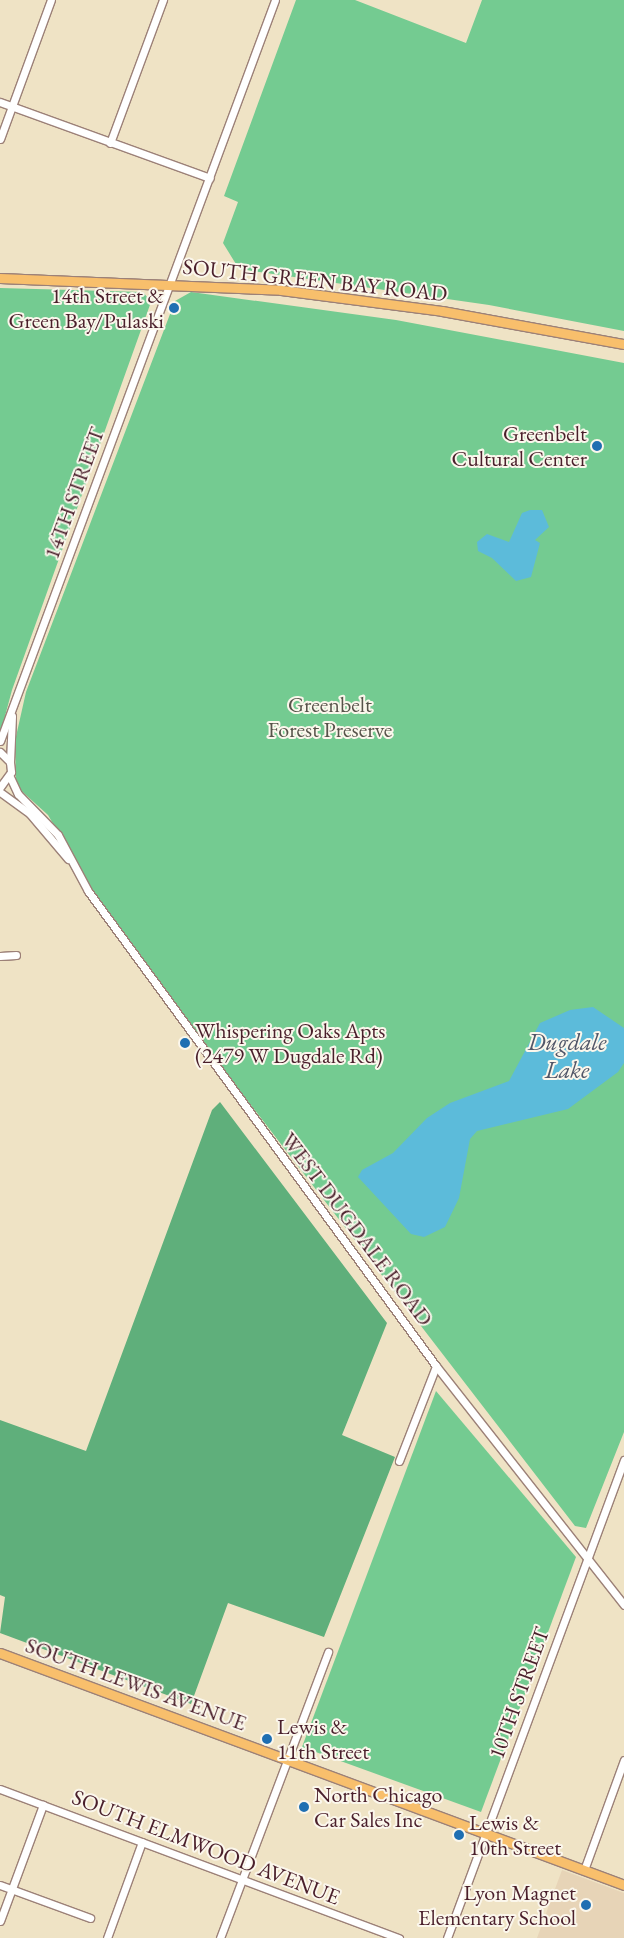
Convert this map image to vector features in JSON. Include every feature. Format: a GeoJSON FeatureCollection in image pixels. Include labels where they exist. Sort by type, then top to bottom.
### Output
{"type":"FeatureCollection","features":[{"type":"Feature","properties":{"kind":"main road","name":"SOUTH GREEN BAY ROAD"},"geometry":{"type":"LineString","coordinates":[[0,278],[170,283],[363,299],[624,344]]}},
{"type":"Feature","properties":{"kind":"main road","name":"SOUTH LEWIS AVENUE"},"geometry":{"type":"LineString","coordinates":[[0,1653],[624,1885]]}},
{"type":"Feature","properties":{"kind":"street"},"geometry":{"type":"LineString","coordinates":[[0,139],[51,0]]}},
{"type":"Feature","properties":{"kind":"street"},"geometry":{"type":"LineString","coordinates":[[110,143],[163,0]]}},
{"type":"Feature","properties":{"kind":"street","name":"14TH STREET"},"geometry":{"type":"LineString","coordinates":[[0,741],[12,716],[275,0]]}},
{"type":"Feature","properties":{"kind":"street"},"geometry":{"type":"LineString","coordinates":[[0,102],[210,178]]}},
{"type":"Feature","properties":{"kind":"street","name":"14TH STREET"},"geometry":{"type":"LineString","coordinates":[[10,776],[12,716]]}},
{"type":"Feature","properties":{"kind":"street"},"geometry":{"type":"LineString","coordinates":[[0,752],[10,762]]}},
{"type":"Feature","properties":{"kind":"street"},"geometry":{"type":"LineString","coordinates":[[0,787],[10,776],[18,794],[58,835],[73,865]]}},
{"type":"Feature","properties":{"kind":"street"},"geometry":{"type":"LineString","coordinates":[[0,792],[30,814],[73,865]]}},
{"type":"Feature","properties":{"kind":"street","name":"WEST DUGDALE ROAD"},"geometry":{"type":"LineString","coordinates":[[73,865],[168,1003],[436,1366],[624,1605]]}},
{"type":"Feature","properties":{"kind":"street"},"geometry":{"type":"LineString","coordinates":[[0,956],[16,955]]}},
{"type":"Feature","properties":{"kind":"street"},"geometry":{"type":"LineString","coordinates":[[399,1461],[436,1366]]}},
{"type":"Feature","properties":{"kind":"street","name":"10TH STREET"},"geometry":{"type":"LineString","coordinates":[[447,1938],[624,1460]]}},
{"type":"Feature","properties":{"kind":"street"},"geometry":{"type":"LineString","coordinates":[[220,1938],[328,1652]]}},
{"type":"Feature","properties":{"kind":"street"},"geometry":{"type":"LineString","coordinates":[[584,1870],[624,1760]]}},
{"type":"Feature","properties":{"kind":"street","name":"SOUTH ELMWOOD AVENUE"},"geometry":{"type":"LineString","coordinates":[[0,1789],[399,1938]]}},
{"type":"Feature","properties":{"kind":"street"},"geometry":{"type":"LineString","coordinates":[[0,1921],[43,1805]]}},
{"type":"Feature","properties":{"kind":"street"},"geometry":{"type":"LineString","coordinates":[[107,1938],[142,1842]]}},
{"type":"Feature","properties":{"kind":"street"},"geometry":{"type":"LineString","coordinates":[[0,1885],[90,1918]]}},
{"type":"Feature","properties":{"kind":"shaded area","name":"Lyon Magnet Elementary School"},"geometry":{"type":"Polygon","coordinates":[[[562,1870],[624,1893],[624,1938],[537,1938],[562,1870]]]}},
{"type":"Feature","properties":{"kind":"green space"},"geometry":{"type":"Polygon","coordinates":[[[296,0],[355,0],[466,43],[482,0],[624,0],[624,331],[489,305],[239,269],[223,243],[238,202],[224,196],[296,0]]]}},
{"type":"Feature","properties":{"kind":"green space"},"geometry":{"type":"Polygon","coordinates":[[[0,288],[143,292],[151,302],[12,690],[0,735],[0,288]]]}},
{"type":"Feature","properties":{"kind":"green space","name":"Greenbelt Forest Preserve"},"geometry":{"type":"Polygon","coordinates":[[[191,292],[396,320],[624,363],[624,1432],[586,1528],[575,1526],[113,926],[48,815],[16,786],[15,741],[26,692],[175,301],[191,292]]]}},
{"type":"Feature","properties":{"kind":"green space"},"geometry":{"type":"Polygon","coordinates":[[[220,1102],[387,1323],[342,1435],[395,1457],[324,1637],[228,1603],[191,1704],[0,1633],[5,1597],[0,1595],[0,1420],[86,1451],[212,1110],[220,1102]]]}},
{"type":"Feature","properties":{"kind":"green space"},"geometry":{"type":"Polygon","coordinates":[[[436,1391],[576,1557],[481,1812],[302,1747],[436,1391]]]}},
{"type":"Feature","properties":{"kind":"water"},"geometry":{"type":"Polygon","coordinates":[[[530,510],[542,510],[549,527],[535,540],[540,543],[531,577],[516,581],[492,558],[478,551],[477,542],[487,534],[509,542],[522,513],[530,510]]]}},
{"type":"Feature","properties":{"kind":"water","name":"Dugdale Lake"},"geometry":{"type":"Polygon","coordinates":[[[593,1007],[624,1028],[624,1063],[618,1072],[568,1109],[477,1131],[470,1139],[459,1198],[445,1227],[424,1237],[411,1234],[358,1177],[362,1170],[393,1153],[427,1118],[450,1103],[509,1081],[540,1023],[570,1010],[593,1007]]]}},
{"type":"Feature","properties":{"kind":"place","name":"14th Street & Green Bay/Pulaski"},"geometry":{"type":"Point","coordinates":[174,308]}},
{"type":"Feature","properties":{"kind":"place","name":"Greenbelt Cultural Center"},"geometry":{"type":"Point","coordinates":[597,446]}},
{"type":"Feature","properties":{"kind":"place","name":"Whispering Oaks Apts (2479 W Dugdale Rd)"},"geometry":{"type":"Point","coordinates":[185,1043]}},
{"type":"Feature","properties":{"kind":"place","name":"Lewis & 11th Street"},"geometry":{"type":"Point","coordinates":[267,1739]}},
{"type":"Feature","properties":{"kind":"place","name":"North Chicago Car Sales Inc"},"geometry":{"type":"Point","coordinates":[304,1807]}},
{"type":"Feature","properties":{"kind":"place","name":"Lewis & 10th Street"},"geometry":{"type":"Point","coordinates":[459,1835]}},
{"type":"Feature","properties":{"kind":"place","name":"Lyon Magnet Elementary School"},"geometry":{"type":"Point","coordinates":[586,1905]}}]}
